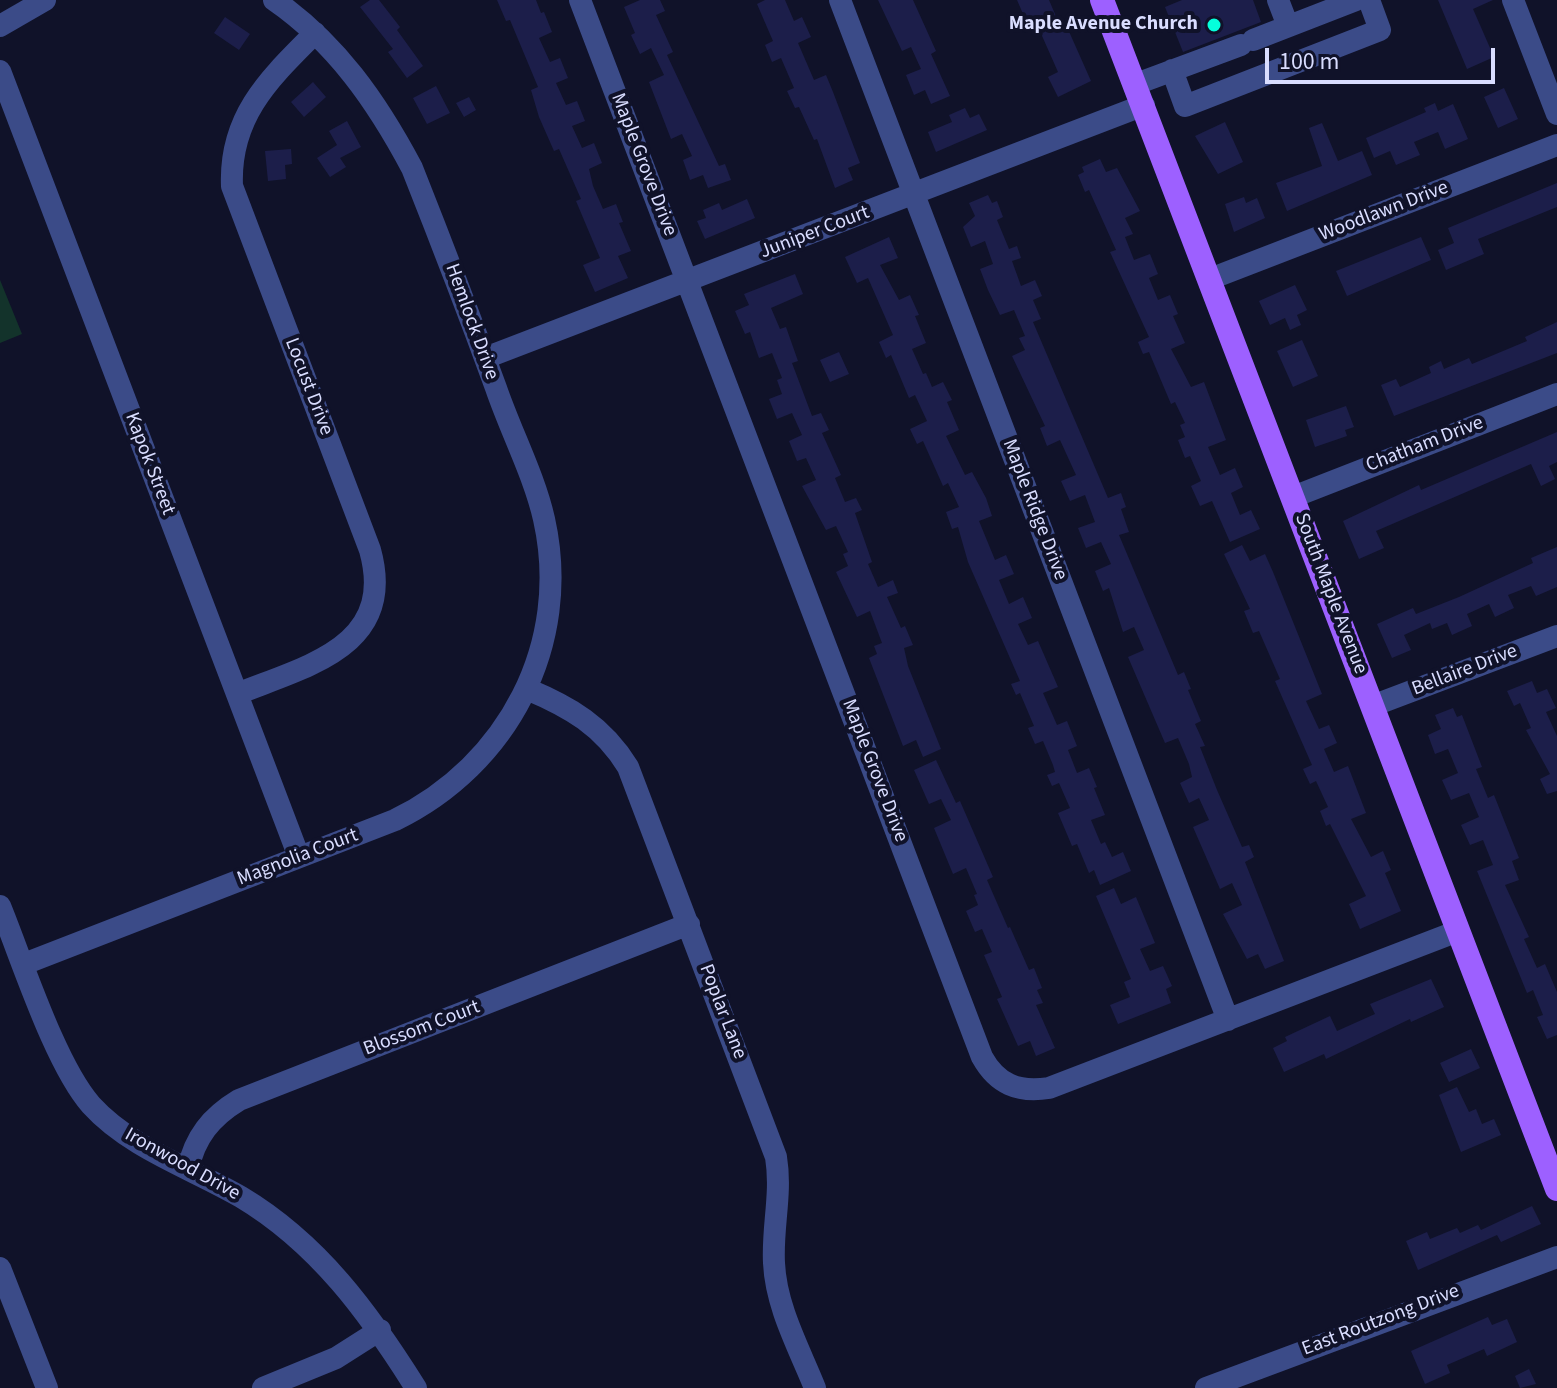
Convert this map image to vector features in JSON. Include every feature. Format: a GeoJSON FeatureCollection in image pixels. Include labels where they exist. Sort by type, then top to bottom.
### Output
{"type":"FeatureCollection","features":[{"type":"Feature","properties":{"kind":"main road","name":"South Maple Avenue"},"geometry":{"type":"LineString","coordinates":[[1102,0],[1557,1189]]}},
{"type":"Feature","properties":{"kind":"street"},"geometry":{"type":"LineString","coordinates":[[0,26],[45,0]]}},
{"type":"Feature","properties":{"kind":"street","name":"Hemlock Drive"},"geometry":{"type":"LineString","coordinates":[[274,0],[315,33],[365,89],[412,168],[539,501],[548,545],[549,607],[544,640],[527,689]]}},
{"type":"Feature","properties":{"kind":"street","name":"Maple Grove Drive"},"geometry":{"type":"LineString","coordinates":[[580,0],[989,1069],[1013,1087],[1027,1090],[1049,1088],[1458,931]]}},
{"type":"Feature","properties":{"kind":"street","name":"Maple Ridge Drive"},"geometry":{"type":"LineString","coordinates":[[840,0],[1228,1020]]}},
{"type":"Feature","properties":{"kind":"street"},"geometry":{"type":"LineString","coordinates":[[1278,0],[1290,65]]}},
{"type":"Feature","properties":{"kind":"street","name":"Juniper Court"},"geometry":{"type":"LineString","coordinates":[[485,358],[914,195],[1140,95],[1172,70],[1356,0]]}},
{"type":"Feature","properties":{"kind":"street"},"geometry":{"type":"LineString","coordinates":[[1172,70],[1185,106],[1380,30],[1369,0]]}},
{"type":"Feature","properties":{"kind":"street"},"geometry":{"type":"LineString","coordinates":[[1513,0],[1557,114]]}},
{"type":"Feature","properties":{"kind":"street","name":"Locust Drive"},"geometry":{"type":"LineString","coordinates":[[237,694],[344,647],[361,627],[374,590],[370,550],[232,186],[236,137],[251,103],[315,33]]}},
{"type":"Feature","properties":{"kind":"street","name":"Kapok Street"},"geometry":{"type":"LineString","coordinates":[[0,71],[299,857]]}},
{"type":"Feature","properties":{"kind":"street","name":"Woodlawn Drive"},"geometry":{"type":"LineString","coordinates":[[1210,279],[1557,145]]}},
{"type":"Feature","properties":{"kind":"street","name":"Chatham Drive"},"geometry":{"type":"LineString","coordinates":[[1293,497],[1557,394]]}},
{"type":"Feature","properties":{"kind":"street","name":"Bellaire Drive"},"geometry":{"type":"LineString","coordinates":[[1372,706],[1557,636]]}},
{"type":"Feature","properties":{"kind":"street","name":"Magnolia Court"},"geometry":{"type":"LineString","coordinates":[[24,964],[395,820],[456,781],[500,735],[527,689]]}},
{"type":"Feature","properties":{"kind":"street","name":"Poplar Lane"},"geometry":{"type":"LineString","coordinates":[[527,689],[581,715],[619,752],[628,767],[776,1157],[780,1195],[774,1240],[775,1280],[780,1302],[815,1388]]}},
{"type":"Feature","properties":{"kind":"street","name":"Ironwood Drive"},"geometry":{"type":"LineString","coordinates":[[0,906],[68,1070],[88,1102],[117,1129],[280,1224],[336,1275],[380,1330],[416,1388]]}},
{"type":"Feature","properties":{"kind":"street","name":"Blossom Court"},"geometry":{"type":"LineString","coordinates":[[188,1169],[194,1147],[205,1128],[239,1100],[689,924]]}},
{"type":"Feature","properties":{"kind":"street","name":"East Routzong Drive"},"geometry":{"type":"LineString","coordinates":[[1206,1388],[1557,1257]]}},
{"type":"Feature","properties":{"kind":"street"},"geometry":{"type":"LineString","coordinates":[[0,1268],[47,1388]]}},
{"type":"Feature","properties":{"kind":"street"},"geometry":{"type":"LineString","coordinates":[[263,1388],[336,1358],[380,1330]]}},
{"type":"Feature","properties":{"kind":"green space"},"geometry":{"type":"Polygon","coordinates":[[[0,280],[22,334],[0,343],[0,280]]]}},
{"type":"Feature","properties":{"kind":"building"},"geometry":{"type":"Polygon","coordinates":[[[370,0],[379,0],[400,27],[397,30],[423,66],[407,78],[388,52],[393,49],[360,7],[370,0]]]}},
{"type":"Feature","properties":{"kind":"building"},"geometry":{"type":"Polygon","coordinates":[[[497,0],[536,0],[541,13],[544,12],[552,32],[539,38],[550,62],[560,58],[568,78],[556,83],[566,105],[577,101],[585,121],[572,126],[582,148],[594,143],[602,163],[589,169],[593,186],[603,209],[616,204],[623,222],[619,223],[631,251],[618,256],[628,278],[595,292],[583,265],[600,258],[576,201],[581,199],[559,149],[554,151],[539,117],[531,90],[538,87],[510,20],[506,21],[497,0]]]}},
{"type":"Feature","properties":{"kind":"building"},"geometry":{"type":"Polygon","coordinates":[[[640,0],[660,0],[665,11],[656,15],[673,52],[667,55],[719,166],[725,164],[731,180],[708,188],[703,175],[690,180],[683,160],[692,156],[682,134],[671,139],[649,82],[664,75],[651,48],[640,54],[631,35],[635,33],[624,7],[640,0]]]}},
{"type":"Feature","properties":{"kind":"building"},"geometry":{"type":"Polygon","coordinates":[[[765,0],[785,0],[794,21],[802,17],[811,37],[798,43],[814,80],[826,75],[860,163],[848,168],[853,180],[835,188],[817,139],[814,140],[799,107],[795,108],[787,91],[794,88],[781,58],[772,62],[765,45],[773,41],[757,4],[765,0]]]}},
{"type":"Feature","properties":{"kind":"building"},"geometry":{"type":"Polygon","coordinates":[[[878,0],[913,0],[936,51],[931,54],[950,96],[931,104],[925,90],[914,95],[906,75],[921,69],[911,47],[902,51],[878,0]]]}},
{"type":"Feature","properties":{"kind":"building"},"geometry":{"type":"Polygon","coordinates":[[[1017,0],[1049,0],[1058,21],[1063,18],[1091,81],[1058,97],[1048,77],[1058,72],[1035,20],[1027,23],[1017,0]]]}},
{"type":"Feature","properties":{"kind":"building","name":"Maple Avenue Church"},"geometry":{"type":"Polygon","coordinates":[[[1182,0],[1253,0],[1261,22],[1183,52],[1165,7],[1182,0]]]}},
{"type":"Feature","properties":{"kind":"building"},"geometry":{"type":"Polygon","coordinates":[[[1438,0],[1493,0],[1473,9],[1494,57],[1467,69],[1438,0]]]}},
{"type":"Feature","properties":{"kind":"building"},"geometry":{"type":"Polygon","coordinates":[[[225,17],[250,34],[239,50],[214,33],[225,17]]]}},
{"type":"Feature","properties":{"kind":"building"},"geometry":{"type":"Polygon","coordinates":[[[313,82],[326,97],[304,117],[291,102],[313,82]]]}},
{"type":"Feature","properties":{"kind":"building"},"geometry":{"type":"Polygon","coordinates":[[[436,86],[450,113],[427,124],[413,98],[436,86]]]}},
{"type":"Feature","properties":{"kind":"building"},"geometry":{"type":"Polygon","coordinates":[[[1504,88],[1518,119],[1498,128],[1484,97],[1504,88]]]}},
{"type":"Feature","properties":{"kind":"building"},"geometry":{"type":"Polygon","coordinates":[[[469,97],[476,110],[464,117],[456,103],[469,97]]]}},
{"type":"Feature","properties":{"kind":"building"},"geometry":{"type":"Polygon","coordinates":[[[1435,103],[1438,111],[1453,104],[1468,139],[1445,149],[1438,132],[1414,142],[1420,155],[1396,165],[1390,151],[1374,158],[1366,138],[1426,112],[1424,108],[1435,103]]]}},
{"type":"Feature","properties":{"kind":"building"},"geometry":{"type":"Polygon","coordinates":[[[965,108],[970,118],[979,114],[987,130],[936,152],[928,132],[952,122],[949,115],[965,108]]]}},
{"type":"Feature","properties":{"kind":"building"},"geometry":{"type":"Polygon","coordinates":[[[347,121],[361,147],[340,158],[346,167],[330,177],[317,158],[337,145],[329,131],[347,121]]]}},
{"type":"Feature","properties":{"kind":"building"},"geometry":{"type":"Polygon","coordinates":[[[1225,122],[1243,162],[1218,174],[1195,136],[1225,122]]]}},
{"type":"Feature","properties":{"kind":"building"},"geometry":{"type":"Polygon","coordinates":[[[1322,123],[1338,161],[1362,151],[1372,175],[1287,211],[1276,183],[1322,166],[1309,128],[1322,123]]]}},
{"type":"Feature","properties":{"kind":"building"},"geometry":{"type":"Polygon","coordinates":[[[291,149],[292,164],[285,165],[286,179],[268,181],[265,151],[291,149]]]}},
{"type":"Feature","properties":{"kind":"building"},"geometry":{"type":"Polygon","coordinates":[[[1100,159],[1106,172],[1117,168],[1140,211],[1125,218],[1133,234],[1125,237],[1134,260],[1150,254],[1158,274],[1149,278],[1158,300],[1170,295],[1178,314],[1173,316],[1185,343],[1171,349],[1191,387],[1204,382],[1226,440],[1208,447],[1220,475],[1235,468],[1243,487],[1231,493],[1240,515],[1251,510],[1260,529],[1230,542],[1212,501],[1200,506],[1191,486],[1201,481],[1190,456],[1185,458],[1178,440],[1185,437],[1180,425],[1185,423],[1175,402],[1171,404],[1149,352],[1143,354],[1138,342],[1149,337],[1110,252],[1116,250],[1089,190],[1085,192],[1078,175],[1084,172],[1082,167],[1100,159]]]}},
{"type":"Feature","properties":{"kind":"building"},"geometry":{"type":"Polygon","coordinates":[[[1557,183],[1557,207],[1478,239],[1484,254],[1446,270],[1438,250],[1454,243],[1448,228],[1557,183]]]}},
{"type":"Feature","properties":{"kind":"building"},"geometry":{"type":"Polygon","coordinates":[[[988,195],[992,203],[997,201],[1003,217],[997,220],[1009,249],[1017,246],[1021,258],[1012,261],[1021,286],[1035,280],[1042,296],[1033,300],[1041,319],[1033,322],[1108,498],[1121,493],[1126,507],[1121,509],[1129,532],[1119,535],[1178,675],[1184,672],[1191,689],[1188,690],[1201,721],[1195,724],[1205,746],[1200,747],[1217,790],[1242,847],[1249,845],[1254,857],[1245,862],[1284,961],[1265,969],[1258,954],[1247,959],[1223,914],[1242,905],[1232,883],[1220,889],[1193,827],[1209,820],[1199,798],[1189,803],[1180,783],[1192,777],[1189,764],[1178,738],[1165,743],[1128,657],[1144,650],[1134,627],[1123,632],[1109,588],[1103,591],[1095,571],[1111,564],[1101,542],[1086,548],[1078,528],[1095,522],[1085,495],[1070,501],[1061,481],[1076,475],[1060,440],[1047,446],[1040,428],[1045,426],[1012,356],[1025,350],[1019,338],[1025,336],[1014,310],[1000,315],[988,290],[980,269],[993,264],[985,241],[971,247],[963,227],[975,216],[969,203],[988,195]]]}},
{"type":"Feature","properties":{"kind":"building"},"geometry":{"type":"Polygon","coordinates":[[[1244,197],[1246,203],[1257,198],[1265,218],[1234,232],[1225,204],[1244,197]]]}},
{"type":"Feature","properties":{"kind":"building"},"geometry":{"type":"Polygon","coordinates":[[[747,199],[755,218],[705,239],[697,221],[706,218],[703,210],[719,203],[722,210],[747,199]]]}},
{"type":"Feature","properties":{"kind":"building"},"geometry":{"type":"Polygon","coordinates":[[[889,237],[898,258],[880,265],[899,300],[910,295],[919,315],[915,316],[926,343],[912,349],[923,374],[926,373],[932,387],[943,382],[952,400],[947,402],[959,430],[946,436],[965,475],[972,472],[986,498],[992,516],[979,521],[995,560],[1006,555],[1014,574],[999,580],[1009,604],[1023,597],[1032,618],[1018,624],[1028,645],[1038,641],[1058,687],[1043,693],[1057,725],[1067,721],[1077,746],[1068,750],[1077,773],[1089,768],[1097,787],[1094,788],[1105,815],[1091,820],[1101,844],[1105,842],[1112,857],[1123,852],[1131,871],[1100,885],[1094,870],[1089,873],[1077,844],[1072,846],[1058,813],[1070,808],[1059,783],[1052,786],[1047,775],[1055,772],[1053,765],[1043,741],[1035,744],[1028,728],[1034,726],[1020,693],[1016,695],[1011,684],[1020,681],[968,562],[958,527],[952,529],[946,512],[959,507],[948,483],[943,486],[923,441],[917,444],[910,429],[927,421],[915,395],[909,398],[891,355],[886,358],[879,342],[893,335],[868,278],[857,283],[845,257],[889,237]]]}},
{"type":"Feature","properties":{"kind":"building"},"geometry":{"type":"Polygon","coordinates":[[[1421,237],[1431,260],[1347,296],[1336,271],[1421,237]]]}},
{"type":"Feature","properties":{"kind":"building"},"geometry":{"type":"Polygon","coordinates":[[[795,274],[803,294],[771,308],[780,329],[786,327],[798,361],[792,363],[812,416],[821,413],[829,430],[822,433],[841,475],[835,478],[845,502],[856,498],[862,510],[855,513],[872,562],[868,564],[878,587],[893,580],[898,593],[887,597],[901,628],[905,626],[913,645],[904,648],[908,666],[941,749],[923,757],[916,740],[903,746],[869,658],[877,654],[874,646],[882,643],[870,611],[857,617],[836,572],[848,566],[843,554],[848,552],[836,526],[826,530],[802,486],[816,480],[806,458],[797,461],[789,441],[802,435],[792,413],[777,419],[769,399],[782,394],[777,380],[782,378],[772,353],[759,358],[750,332],[745,334],[735,311],[749,305],[744,294],[795,274]]]}},
{"type":"Feature","properties":{"kind":"building"},"geometry":{"type":"Polygon","coordinates":[[[1295,285],[1307,310],[1297,315],[1301,325],[1290,330],[1285,318],[1270,325],[1259,301],[1295,285]]]}},
{"type":"Feature","properties":{"kind":"building"},"geometry":{"type":"Polygon","coordinates":[[[1557,322],[1557,353],[1394,416],[1381,385],[1396,379],[1400,387],[1431,373],[1429,367],[1441,361],[1444,369],[1469,358],[1472,364],[1527,341],[1525,337],[1557,322]]]}},
{"type":"Feature","properties":{"kind":"building"},"geometry":{"type":"Polygon","coordinates":[[[1302,340],[1318,376],[1293,387],[1277,351],[1302,340]]]}},
{"type":"Feature","properties":{"kind":"building"},"geometry":{"type":"Polygon","coordinates":[[[839,352],[849,374],[830,382],[820,360],[839,352]]]}},
{"type":"Feature","properties":{"kind":"building"},"geometry":{"type":"Polygon","coordinates":[[[1346,406],[1354,427],[1345,430],[1347,436],[1315,447],[1306,420],[1346,406]]]}},
{"type":"Feature","properties":{"kind":"building"},"geometry":{"type":"Polygon","coordinates":[[[1557,432],[1557,462],[1549,466],[1555,479],[1541,486],[1531,464],[1376,531],[1384,548],[1359,559],[1343,521],[1419,485],[1421,490],[1557,432]]]}},
{"type":"Feature","properties":{"kind":"building"},"geometry":{"type":"Polygon","coordinates":[[[1242,545],[1250,561],[1265,554],[1322,694],[1306,701],[1319,729],[1329,725],[1337,743],[1324,749],[1334,772],[1348,766],[1366,813],[1351,819],[1371,857],[1383,851],[1391,870],[1385,873],[1401,911],[1360,929],[1349,904],[1366,896],[1330,824],[1326,826],[1320,811],[1328,807],[1316,781],[1310,784],[1303,769],[1312,765],[1275,681],[1280,679],[1259,631],[1253,633],[1244,611],[1250,609],[1224,554],[1242,545]]]}},
{"type":"Feature","properties":{"kind":"building"},"geometry":{"type":"Polygon","coordinates":[[[1557,547],[1557,587],[1536,596],[1531,586],[1508,595],[1514,608],[1495,617],[1489,604],[1467,614],[1472,626],[1452,635],[1447,623],[1432,629],[1430,623],[1404,635],[1411,650],[1392,658],[1377,624],[1413,608],[1416,614],[1459,597],[1533,563],[1531,558],[1557,547]]]}},
{"type":"Feature","properties":{"kind":"building"},"geometry":{"type":"Polygon","coordinates":[[[1532,681],[1537,693],[1547,689],[1556,708],[1546,712],[1557,736],[1557,791],[1547,794],[1540,779],[1550,774],[1526,730],[1531,728],[1520,703],[1514,706],[1507,691],[1532,681]]]}},
{"type":"Feature","properties":{"kind":"building"},"geometry":{"type":"Polygon","coordinates":[[[1453,708],[1457,717],[1462,715],[1482,767],[1476,769],[1488,798],[1494,795],[1519,858],[1512,861],[1519,880],[1505,885],[1529,937],[1524,939],[1537,968],[1545,964],[1557,992],[1557,1035],[1547,1039],[1537,1017],[1543,1015],[1533,990],[1527,993],[1477,871],[1493,865],[1483,840],[1470,845],[1461,825],[1479,817],[1469,793],[1451,800],[1442,780],[1458,773],[1448,749],[1435,754],[1428,735],[1441,729],[1435,715],[1453,708]]]}},
{"type":"Feature","properties":{"kind":"building"},"geometry":{"type":"Polygon","coordinates":[[[936,760],[956,803],[960,801],[993,877],[987,880],[1008,928],[1029,970],[1034,968],[1042,988],[1037,990],[1043,1003],[1036,1005],[1055,1048],[1036,1056],[1030,1041],[1018,1046],[997,999],[1002,997],[984,955],[992,952],[982,929],[975,932],[966,911],[978,905],[974,895],[977,894],[966,868],[953,874],[934,828],[951,820],[941,799],[929,804],[914,770],[936,760]]]}},
{"type":"Feature","properties":{"kind":"building"},"geometry":{"type":"Polygon","coordinates":[[[1114,888],[1121,904],[1136,897],[1155,943],[1140,949],[1150,971],[1163,966],[1172,986],[1166,989],[1171,1003],[1118,1024],[1110,1005],[1130,997],[1124,982],[1131,979],[1096,896],[1114,888]]]}},
{"type":"Feature","properties":{"kind":"building"},"geometry":{"type":"Polygon","coordinates":[[[1431,979],[1444,1007],[1411,1022],[1410,1019],[1326,1059],[1324,1054],[1284,1072],[1273,1048],[1287,1041],[1285,1037],[1330,1016],[1337,1031],[1375,1014],[1370,1004],[1431,979]]]}},
{"type":"Feature","properties":{"kind":"building"},"geometry":{"type":"Polygon","coordinates":[[[1471,1049],[1480,1068],[1449,1082],[1440,1063],[1471,1049]]]}},
{"type":"Feature","properties":{"kind":"building"},"geometry":{"type":"Polygon","coordinates":[[[1457,1087],[1469,1112],[1476,1109],[1482,1124],[1494,1119],[1501,1135],[1461,1152],[1439,1095],[1457,1087]]]}},
{"type":"Feature","properties":{"kind":"building"},"geometry":{"type":"Polygon","coordinates":[[[1532,1206],[1541,1224],[1501,1242],[1497,1235],[1418,1270],[1406,1241],[1427,1232],[1430,1239],[1457,1228],[1460,1233],[1478,1225],[1481,1230],[1532,1206]]]}},
{"type":"Feature","properties":{"kind":"building"},"geometry":{"type":"Polygon","coordinates":[[[1488,1317],[1492,1325],[1507,1319],[1517,1342],[1487,1356],[1484,1349],[1447,1365],[1450,1373],[1425,1384],[1411,1351],[1488,1317]]]}},
{"type":"Feature","properties":{"kind":"building"},"geometry":{"type":"Polygon","coordinates":[[[1529,1369],[1536,1384],[1520,1388],[1515,1376],[1529,1369]]]}},
{"type":"Feature","properties":{"kind":"place","name":"Maple Avenue Church"},"geometry":{"type":"Point","coordinates":[1214,25]}}]}
